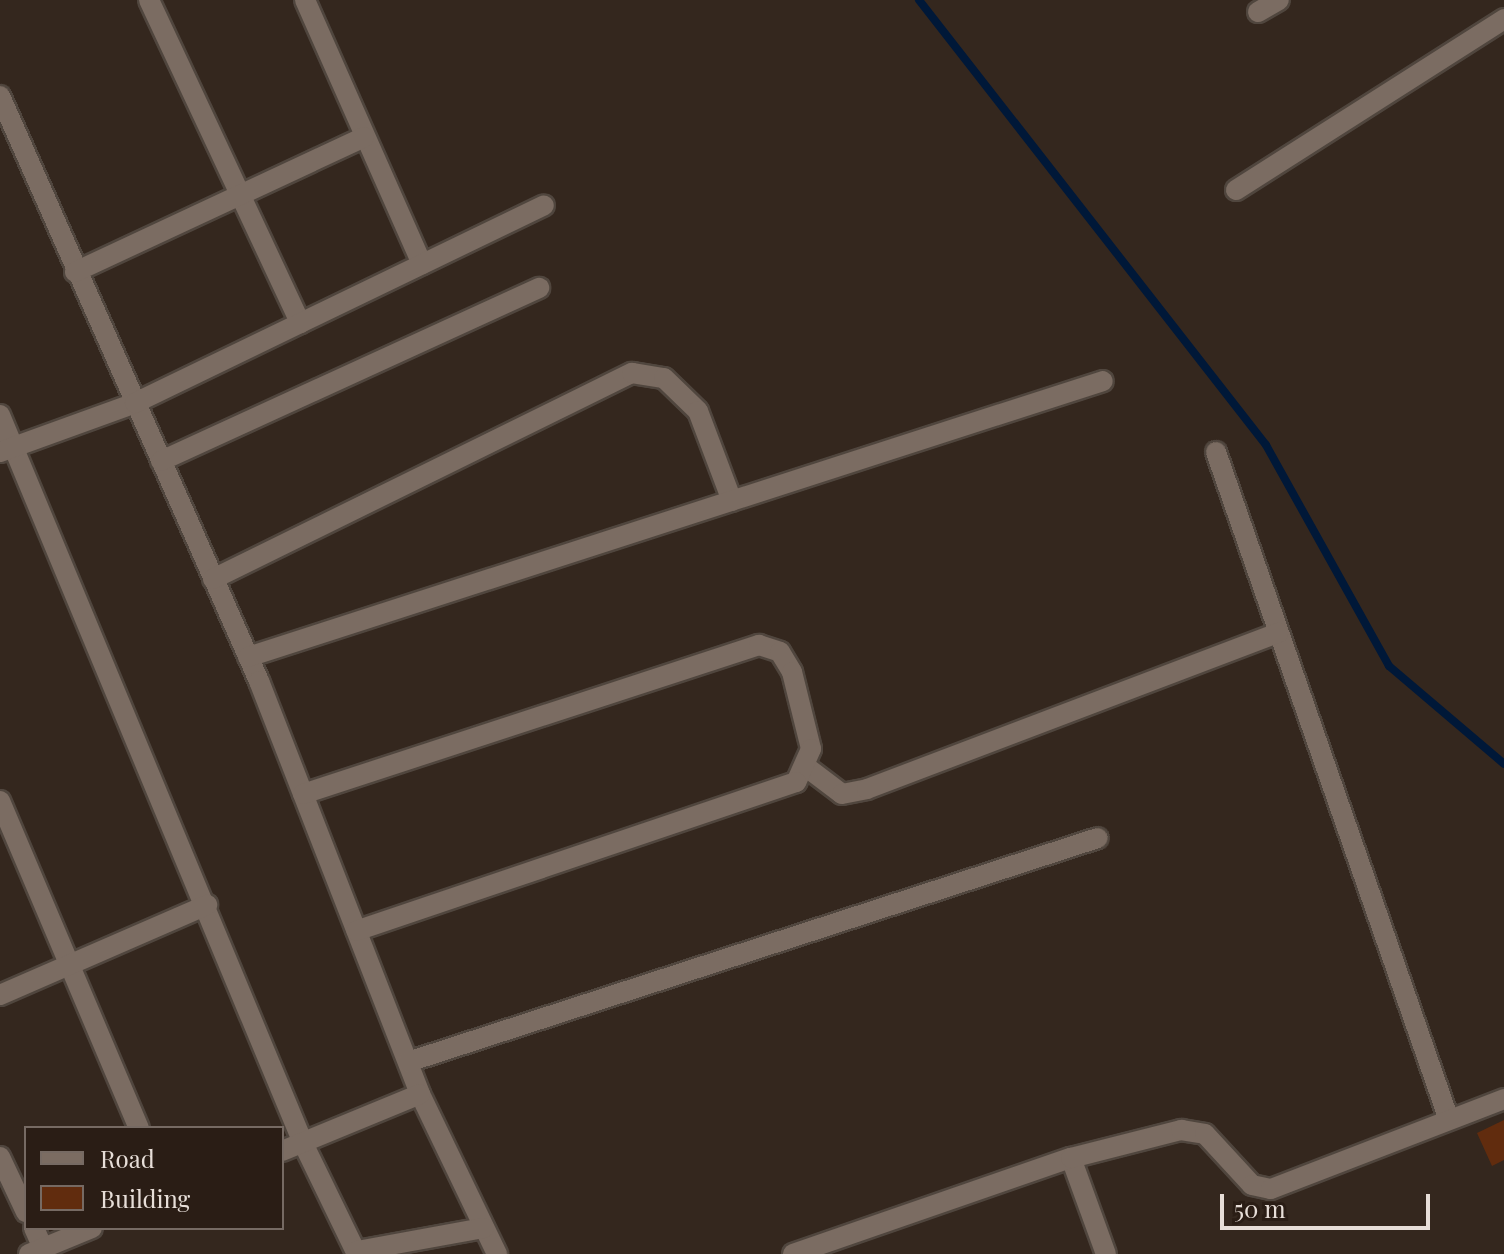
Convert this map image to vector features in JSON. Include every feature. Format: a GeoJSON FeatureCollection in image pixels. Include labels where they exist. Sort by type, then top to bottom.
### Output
{"type":"FeatureCollection","features":[{"type":"Feature","properties":{"kind":"street"},"geometry":{"type":"LineString","coordinates":[[149,0],[300,323]]}},
{"type":"Feature","properties":{"kind":"street"},"geometry":{"type":"LineString","coordinates":[[305,0],[422,264]]}},
{"type":"Feature","properties":{"kind":"street"},"geometry":{"type":"LineString","coordinates":[[1258,12],[1279,0]]}},
{"type":"Feature","properties":{"kind":"street"},"geometry":{"type":"LineString","coordinates":[[1236,190],[1504,19]]}},
{"type":"Feature","properties":{"kind":"street"},"geometry":{"type":"LineString","coordinates":[[0,96],[75,272],[248,657],[420,1094],[497,1254]]}},
{"type":"Feature","properties":{"kind":"street"},"geometry":{"type":"LineString","coordinates":[[75,272],[238,190],[364,137]]}},
{"type":"Feature","properties":{"kind":"street"},"geometry":{"type":"LineString","coordinates":[[7,450],[135,403],[544,205]]}},
{"type":"Feature","properties":{"kind":"street"},"geometry":{"type":"LineString","coordinates":[[161,461],[539,288]]}},
{"type":"Feature","properties":{"kind":"street"},"geometry":{"type":"LineString","coordinates":[[213,579],[632,373],[664,378],[698,411],[732,501]]}},
{"type":"Feature","properties":{"kind":"street"},"geometry":{"type":"LineString","coordinates":[[248,657],[1103,381]]}},
{"type":"Feature","properties":{"kind":"street"},"geometry":{"type":"LineString","coordinates":[[0,415],[7,450],[207,905],[303,1143],[357,1252],[484,1228]]}},
{"type":"Feature","properties":{"kind":"street"},"geometry":{"type":"LineString","coordinates":[[1216,452],[1449,1120]]}},
{"type":"Feature","properties":{"kind":"street"},"geometry":{"type":"LineString","coordinates":[[809,769],[842,794],[867,789],[1278,633]]}},
{"type":"Feature","properties":{"kind":"street"},"geometry":{"type":"LineString","coordinates":[[303,794],[759,645],[780,652],[792,672],[811,749],[809,769],[796,782],[357,931]]}},
{"type":"Feature","properties":{"kind":"street"},"geometry":{"type":"LineString","coordinates":[[0,801],[138,1126]]}},
{"type":"Feature","properties":{"kind":"street"},"geometry":{"type":"LineString","coordinates":[[408,1062],[1098,838]]}},
{"type":"Feature","properties":{"kind":"street"},"geometry":{"type":"LineString","coordinates":[[0,995],[207,905]]}},
{"type":"Feature","properties":{"kind":"street"},"geometry":{"type":"LineString","coordinates":[[284,1150],[420,1094]]}},
{"type":"Feature","properties":{"kind":"street"},"geometry":{"type":"LineString","coordinates":[[793,1254],[1071,1158],[1181,1130],[1205,1134],[1252,1185],[1271,1189],[1504,1099]]}},
{"type":"Feature","properties":{"kind":"street"},"geometry":{"type":"LineString","coordinates":[[0,1157],[24,1208]]}},
{"type":"Feature","properties":{"kind":"street"},"geometry":{"type":"LineString","coordinates":[[1071,1158],[1106,1254]]}},
{"type":"Feature","properties":{"kind":"street"},"geometry":{"type":"LineString","coordinates":[[34,1230],[36,1251],[87,1230]]}},
{"type":"Feature","properties":{"kind":"building"},"geometry":{"type":"Polygon","coordinates":[[[1504,1120],[1504,1160],[1492,1166],[1477,1133],[1504,1120]]]}},
{"type":"Feature","properties":{"kind":"waterway"},"geometry":{"type":"LineString","coordinates":[[919,0],[1266,445],[1389,666],[1504,764]]}}]}
